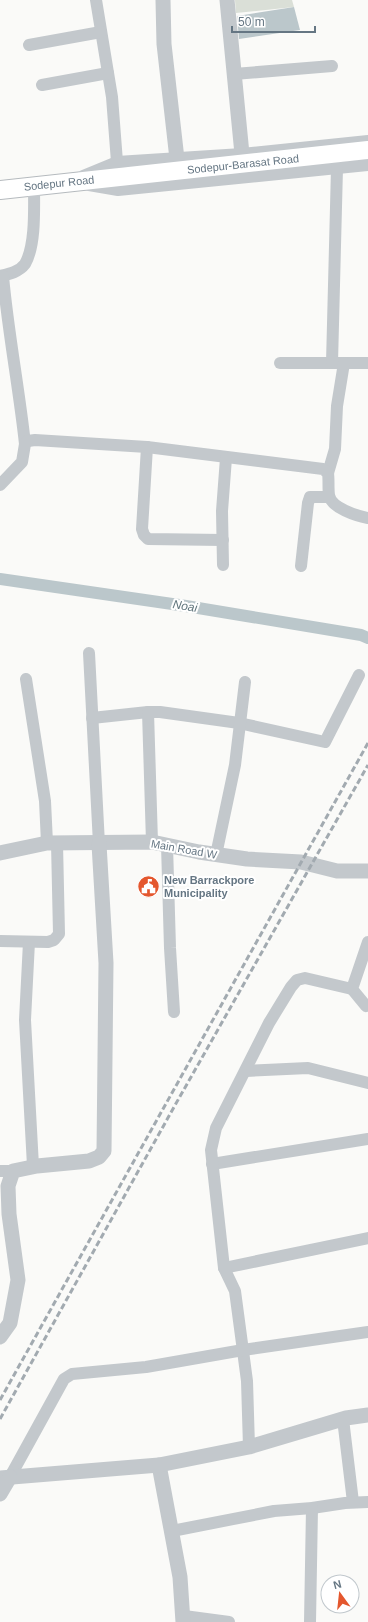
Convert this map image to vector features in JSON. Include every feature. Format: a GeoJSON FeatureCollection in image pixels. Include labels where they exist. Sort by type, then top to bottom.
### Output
{"type":"FeatureCollection","features":[{"type":"Feature","properties":{"kind":"main road","name":"Sodepur-Barasat Road"},"geometry":{"type":"LineString","coordinates":[[117,170],[368,150]]}},
{"type":"Feature","properties":{"kind":"main road","name":"Sodepur Road"},"geometry":{"type":"LineString","coordinates":[[0,190],[71,182],[117,170]]}},
{"type":"Feature","properties":{"kind":"street"},"geometry":{"type":"LineString","coordinates":[[96,0],[112,97],[117,170],[177,159],[368,141]]}},
{"type":"Feature","properties":{"kind":"street"},"geometry":{"type":"LineString","coordinates":[[163,0],[164,44],[177,159]]}},
{"type":"Feature","properties":{"kind":"street"},"geometry":{"type":"LineString","coordinates":[[227,0],[242,154]]}},
{"type":"Feature","properties":{"kind":"street"},"geometry":{"type":"LineString","coordinates":[[29,45],[101,32]]}},
{"type":"Feature","properties":{"kind":"street"},"geometry":{"type":"LineString","coordinates":[[234,74],[332,66]]}},
{"type":"Feature","properties":{"kind":"street"},"geometry":{"type":"LineString","coordinates":[[42,85],[108,73]]}},
{"type":"Feature","properties":{"kind":"street"},"geometry":{"type":"LineString","coordinates":[[71,182],[118,190],[368,165]]}},
{"type":"Feature","properties":{"kind":"street"},"geometry":{"type":"LineString","coordinates":[[337,168],[337,406],[335,449],[328,473],[329,497],[337,506],[359,516],[368,518]]}},
{"type":"Feature","properties":{"kind":"street"},"geometry":{"type":"LineString","coordinates":[[0,485],[22,462],[25,444],[17,376],[6,311],[2,276],[14,273],[24,265],[29,251],[34,226],[34,186]]}},
{"type":"Feature","properties":{"kind":"street"},"geometry":{"type":"LineString","coordinates":[[280,363],[368,363]]}},
{"type":"Feature","properties":{"kind":"street"},"geometry":{"type":"LineString","coordinates":[[25,444],[28,441],[35,440],[147,446],[226,458],[323,470],[328,473]]}},
{"type":"Feature","properties":{"kind":"street"},"geometry":{"type":"LineString","coordinates":[[147,446],[142,529],[144,535],[148,539],[223,540]]}},
{"type":"Feature","properties":{"kind":"street"},"geometry":{"type":"LineString","coordinates":[[223,565],[222,495],[226,458]]}},
{"type":"Feature","properties":{"kind":"street"},"geometry":{"type":"LineString","coordinates":[[301,566],[308,503],[310,497],[329,497]]}},
{"type":"Feature","properties":{"kind":"street"},"geometry":{"type":"LineString","coordinates":[[0,1337],[10,1323],[18,1280],[9,1214],[6,1171],[33,1166],[89,1160],[98,1157],[104,1150],[106,963],[92,718],[90,653]]}},
{"type":"Feature","properties":{"kind":"street"},"geometry":{"type":"LineString","coordinates":[[92,718],[160,712],[239,722],[326,742],[359,675]]}},
{"type":"Feature","properties":{"kind":"street"},"geometry":{"type":"LineString","coordinates":[[0,941],[48,942],[54,940],[59,934],[52,843],[26,679]]}},
{"type":"Feature","properties":{"kind":"street"},"geometry":{"type":"LineString","coordinates":[[216,855],[235,764],[245,682]]}},
{"type":"Feature","properties":{"kind":"street"},"geometry":{"type":"LineString","coordinates":[[148,712],[152,842]]}},
{"type":"Feature","properties":{"kind":"street","name":"Main Road W"},"geometry":{"type":"LineString","coordinates":[[0,853],[52,843],[99,844],[152,842],[216,855],[247,859],[301,862],[337,871],[368,871]]}},
{"type":"Feature","properties":{"kind":"street"},"geometry":{"type":"LineString","coordinates":[[167,845],[170,948],[174,1012]]}},
{"type":"Feature","properties":{"kind":"street"},"geometry":{"type":"LineString","coordinates":[[29,942],[26,1027],[33,1166]]}},
{"type":"Feature","properties":{"kind":"street"},"geometry":{"type":"LineString","coordinates":[[352,989],[368,942]]}},
{"type":"Feature","properties":{"kind":"street"},"geometry":{"type":"LineString","coordinates":[[249,1447],[247,1381],[243,1350],[235,1291],[224,1268],[212,1164],[211,1150],[216,1128],[246,1071],[269,1022],[297,980],[305,978],[352,989],[366,1006],[368,1006]]}},
{"type":"Feature","properties":{"kind":"street"},"geometry":{"type":"LineString","coordinates":[[246,1071],[308,1068],[368,1083]]}},
{"type":"Feature","properties":{"kind":"street"},"geometry":{"type":"LineString","coordinates":[[212,1164],[368,1139]]}},
{"type":"Feature","properties":{"kind":"street"},"geometry":{"type":"LineString","coordinates":[[224,1268],[368,1238]]}},
{"type":"Feature","properties":{"kind":"street"},"geometry":{"type":"LineString","coordinates":[[0,1494],[5,1478],[64,1379],[72,1374],[146,1367],[243,1350],[368,1332]]}},
{"type":"Feature","properties":{"kind":"street"},"geometry":{"type":"LineString","coordinates":[[5,1478],[160,1465],[249,1447],[343,1419],[368,1415]]}},
{"type":"Feature","properties":{"kind":"street"},"geometry":{"type":"LineString","coordinates":[[343,1419],[353,1502]]}},
{"type":"Feature","properties":{"kind":"street"},"geometry":{"type":"LineString","coordinates":[[160,1465],[180,1577],[183,1619],[229,1622]]}},
{"type":"Feature","properties":{"kind":"street"},"geometry":{"type":"LineString","coordinates":[[172,1531],[274,1511],[312,1508],[353,1502],[368,1502]]}},
{"type":"Feature","properties":{"kind":"street"},"geometry":{"type":"LineString","coordinates":[[310,1622],[312,1508]]}},
{"type":"Feature","properties":{"kind":"shaded area"},"geometry":{"type":"Polygon","coordinates":[[[235,0],[292,0],[294,7],[236,13],[235,0]]]}},
{"type":"Feature","properties":{"kind":"shaded area"},"geometry":{"type":"Polygon","coordinates":[[[294,7],[300,30],[239,39],[237,16],[294,7]]]}},
{"type":"Feature","properties":{"kind":"waterway","name":"Noai"},"geometry":{"type":"LineString","coordinates":[[0,579],[186,606],[361,635],[368,638]]}},
{"type":"Feature","properties":{"kind":"railway"},"geometry":{"type":"LineString","coordinates":[[0,1400],[368,743]]}},
{"type":"Feature","properties":{"kind":"railway"},"geometry":{"type":"LineString","coordinates":[[0,1419],[174,1107],[368,765]]}},
{"type":"Feature","properties":{"kind":"place","name":"New Barrackpore Municipality"},"geometry":{"type":"Point","coordinates":[149,886]}}]}
